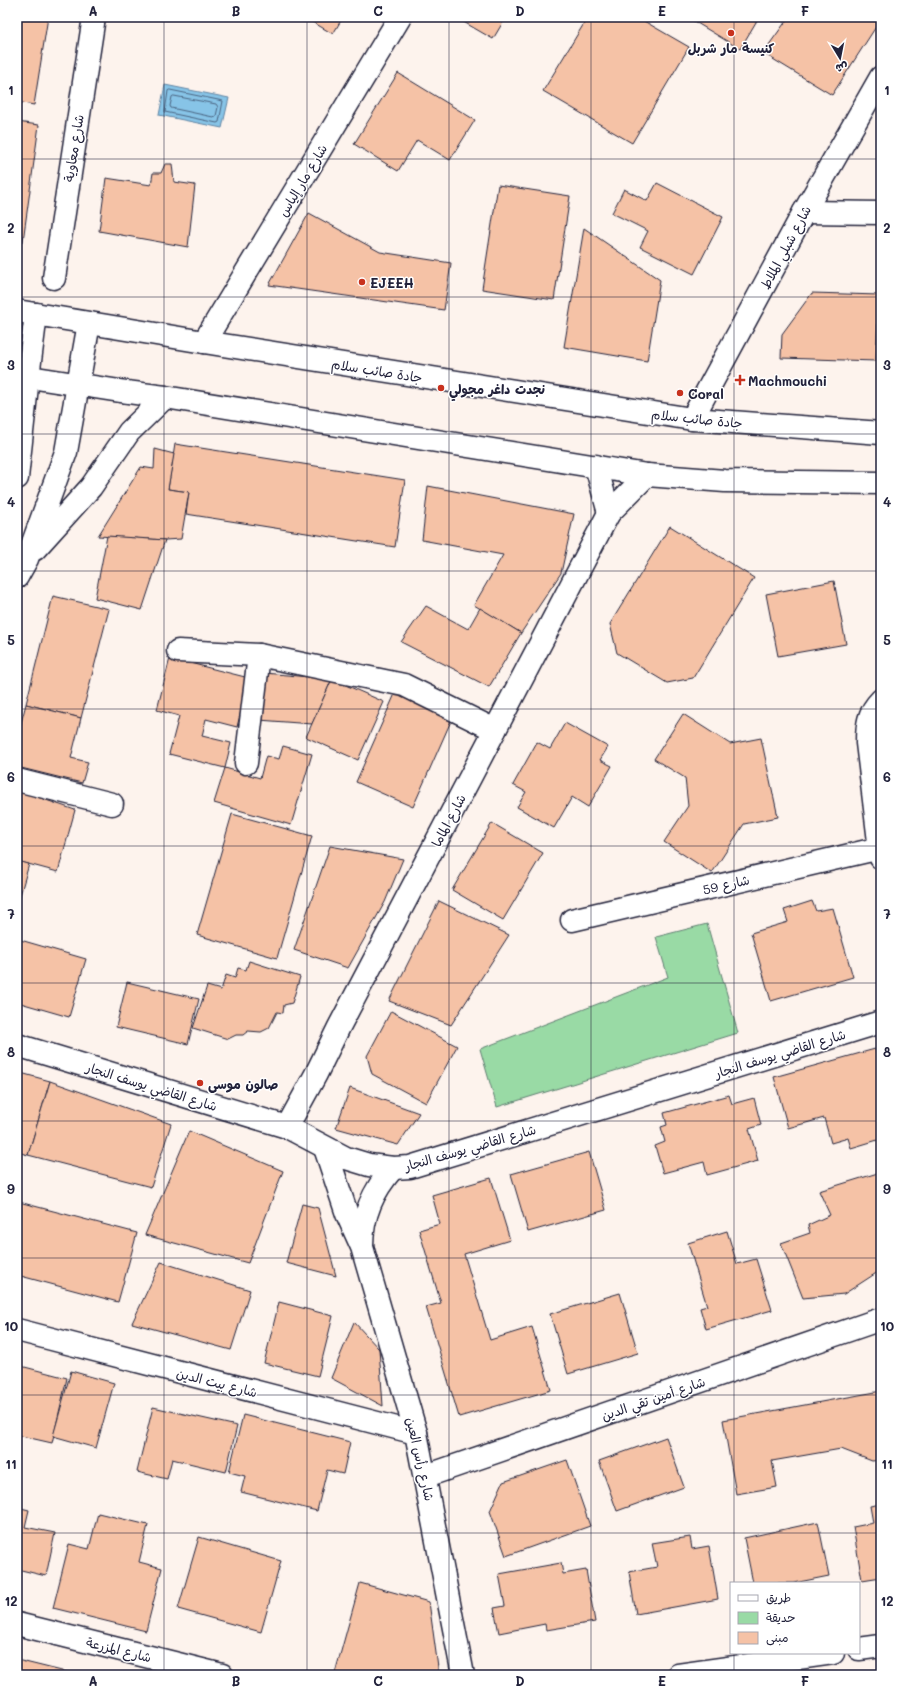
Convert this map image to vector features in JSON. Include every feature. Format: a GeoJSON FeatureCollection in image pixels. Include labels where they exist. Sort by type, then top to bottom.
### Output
{"type":"FeatureCollection","features":[{"type":"Feature","properties":{"kind":"main road","name":"شارع معاوية"},"geometry":{"type":"LineString","coordinates":[[54,278],[94,17]]}},
{"type":"Feature","properties":{"kind":"main road","name":"شارع مار إلياس"},"geometry":{"type":"LineString","coordinates":[[204,342],[400,17]]}},
{"type":"Feature","properties":{"kind":"main road","name":"شارع شبلي الملاط"},"geometry":{"type":"LineString","coordinates":[[692,420],[804,212],[881,78]]}},
{"type":"Feature","properties":{"kind":"main road"},"geometry":{"type":"LineString","coordinates":[[804,212],[881,213]]}},
{"type":"Feature","properties":{"kind":"main road","name":"جادة صائب سلام"},"geometry":{"type":"LineString","coordinates":[[27,313],[692,420],[879,432]]}},
{"type":"Feature","properties":{"kind":"main road"},"geometry":{"type":"LineString","coordinates":[[17,478],[27,313]]}},
{"type":"Feature","properties":{"kind":"main road"},"geometry":{"type":"LineString","coordinates":[[22,568],[66,452],[89,323]]}},
{"type":"Feature","properties":{"kind":"main road"},"geometry":{"type":"LineString","coordinates":[[22,376],[165,397],[647,475],[725,481],[876,484]]}},
{"type":"Feature","properties":{"kind":"main road"},"geometry":{"type":"LineString","coordinates":[[22,568],[91,487],[129,432],[165,397]]}},
{"type":"Feature","properties":{"kind":"main road"},"geometry":{"type":"LineString","coordinates":[[596,466],[610,513]]}},
{"type":"Feature","properties":{"kind":"main road","name":"شارع الماما"},"geometry":{"type":"LineString","coordinates":[[287,1127],[610,513],[647,475]]}},
{"type":"Feature","properties":{"kind":"main road"},"geometry":{"type":"LineString","coordinates":[[178,651],[259,655],[404,685],[495,730]]}},
{"type":"Feature","properties":{"kind":"main road"},"geometry":{"type":"LineString","coordinates":[[246,763],[259,655]]}},
{"type":"Feature","properties":{"kind":"main road"},"geometry":{"type":"LineString","coordinates":[[880,853],[867,743],[867,727],[873,708],[881,700]]}},
{"type":"Feature","properties":{"kind":"main road"},"geometry":{"type":"LineString","coordinates":[[17,780],[112,804]]}},
{"type":"Feature","properties":{"kind":"main road","name":"شارع 59"},"geometry":{"type":"LineString","coordinates":[[572,920],[880,853]]}},
{"type":"Feature","properties":{"kind":"main road","name":"شارع القاضي يوسف النجار"},"geometry":{"type":"LineString","coordinates":[[17,1045],[287,1127],[346,1158],[369,1165],[393,1168],[410,1167],[881,1022]]}},
{"type":"Feature","properties":{"kind":"main road","name":"شارع رأس العين"},"geometry":{"type":"LineString","coordinates":[[325,1148],[347,1214],[362,1247],[416,1433],[426,1476],[463,1675]]}},
{"type":"Feature","properties":{"kind":"main road","name":"شارع رأس العين"},"geometry":{"type":"LineString","coordinates":[[362,1247],[362,1232],[370,1203],[380,1184],[393,1168]]}},
{"type":"Feature","properties":{"kind":"main road","name":"شارع أمين تقي الدين"},"geometry":{"type":"LineString","coordinates":[[426,1476],[881,1319]]}},
{"type":"Feature","properties":{"kind":"main road","name":"شارع بيت الدين"},"geometry":{"type":"LineString","coordinates":[[17,1330],[416,1433]]}},
{"type":"Feature","properties":{"kind":"main road","name":"شارع المزرعة"},"geometry":{"type":"LineString","coordinates":[[17,1624],[222,1675]]}},
{"type":"Feature","properties":{"kind":"main road"},"geometry":{"type":"LineString","coordinates":[[860,1649],[881,1646]]}},
{"type":"Feature","properties":{"kind":"main road"},"geometry":{"type":"LineString","coordinates":[[678,1675],[826,1654]]}},
{"type":"Feature","properties":{"kind":"green space"},"geometry":{"type":"Polygon","coordinates":[[[707,924],[738,1033],[497,1107],[480,1049],[668,977],[656,937],[707,924]]]}},
{"type":"Feature","properties":{"kind":"water"},"geometry":{"type":"Polygon","coordinates":[[[165,85],[229,98],[222,128],[159,115],[165,85]]]}},
{"type":"Feature","properties":{"kind":"building"},"geometry":{"type":"Polygon","coordinates":[[[17,17],[48,17],[34,105],[17,102],[17,17]]]}},
{"type":"Feature","properties":{"kind":"building"},"geometry":{"type":"Polygon","coordinates":[[[304,17],[343,17],[333,34],[304,17]]]}},
{"type":"Feature","properties":{"kind":"building"},"geometry":{"type":"Polygon","coordinates":[[[455,17],[506,17],[493,39],[455,17]]]}},
{"type":"Feature","properties":{"kind":"building"},"geometry":{"type":"Polygon","coordinates":[[[588,17],[637,17],[689,47],[632,143],[543,91],[588,17]]]}},
{"type":"Feature","properties":{"kind":"building","name":"كنيسة مار شربل"},"geometry":{"type":"Polygon","coordinates":[[[687,17],[759,17],[740,49],[687,17]]]}},
{"type":"Feature","properties":{"kind":"building"},"geometry":{"type":"Polygon","coordinates":[[[789,17],[881,17],[881,19],[832,95],[763,53],[789,17]]]}},
{"type":"Feature","properties":{"kind":"building"},"geometry":{"type":"Polygon","coordinates":[[[398,73],[475,120],[450,160],[417,140],[398,171],[354,144],[398,73]]]}},
{"type":"Feature","properties":{"kind":"building"},"geometry":{"type":"Polygon","coordinates":[[[17,122],[39,125],[23,241],[17,241],[17,122]]]}},
{"type":"Feature","properties":{"kind":"building"},"geometry":{"type":"Polygon","coordinates":[[[165,164],[172,164],[174,182],[195,185],[188,247],[99,231],[106,178],[151,185],[153,173],[161,173],[165,164]]]}},
{"type":"Feature","properties":{"kind":"building"},"geometry":{"type":"Polygon","coordinates":[[[657,183],[723,217],[694,274],[640,247],[648,231],[612,213],[624,189],[647,201],[657,183]]]}},
{"type":"Feature","properties":{"kind":"building"},"geometry":{"type":"Polygon","coordinates":[[[498,185],[570,196],[554,300],[482,289],[498,185]]]}},
{"type":"Feature","properties":{"kind":"building"},"geometry":{"type":"Polygon","coordinates":[[[309,213],[380,252],[451,263],[444,310],[269,285],[309,213]]]}},
{"type":"Feature","properties":{"kind":"building"},"geometry":{"type":"Polygon","coordinates":[[[584,228],[660,280],[647,361],[564,347],[584,228]]]}},
{"type":"Feature","properties":{"kind":"building"},"geometry":{"type":"Polygon","coordinates":[[[812,293],[879,295],[876,361],[781,358],[782,334],[812,293]]]}},
{"type":"Feature","properties":{"kind":"building"},"geometry":{"type":"Polygon","coordinates":[[[175,444],[405,480],[395,547],[186,514],[189,492],[168,489],[175,444]]]}},
{"type":"Feature","properties":{"kind":"building"},"geometry":{"type":"Polygon","coordinates":[[[155,449],[174,454],[168,489],[189,492],[181,539],[165,540],[98,536],[141,467],[154,469],[155,449]]]}},
{"type":"Feature","properties":{"kind":"building"},"geometry":{"type":"Polygon","coordinates":[[[428,486],[574,514],[561,573],[521,633],[474,605],[503,555],[422,540],[428,486]]]}},
{"type":"Feature","properties":{"kind":"building"},"geometry":{"type":"Polygon","coordinates":[[[670,526],[754,578],[693,678],[667,683],[617,653],[610,624],[670,526]]]}},
{"type":"Feature","properties":{"kind":"building"},"geometry":{"type":"Polygon","coordinates":[[[107,536],[165,540],[142,610],[95,598],[107,536]]]}},
{"type":"Feature","properties":{"kind":"building"},"geometry":{"type":"Polygon","coordinates":[[[834,581],[846,644],[778,656],[766,594],[834,581]]]}},
{"type":"Feature","properties":{"kind":"building"},"geometry":{"type":"Polygon","coordinates":[[[53,596],[109,609],[81,718],[26,704],[53,596]]]}},
{"type":"Feature","properties":{"kind":"building"},"geometry":{"type":"Polygon","coordinates":[[[426,606],[468,629],[480,608],[521,633],[489,687],[401,642],[426,606]]]}},
{"type":"Feature","properties":{"kind":"building"},"geometry":{"type":"Polygon","coordinates":[[[170,658],[249,678],[237,727],[206,719],[202,736],[231,743],[225,768],[169,754],[179,716],[157,710],[170,658]]]}},
{"type":"Feature","properties":{"kind":"building"},"geometry":{"type":"Polygon","coordinates":[[[264,673],[332,679],[312,724],[259,720],[264,673]]]}},
{"type":"Feature","properties":{"kind":"building"},"geometry":{"type":"Polygon","coordinates":[[[332,679],[384,702],[358,760],[306,737],[332,679]]]}},
{"type":"Feature","properties":{"kind":"building"},"geometry":{"type":"Polygon","coordinates":[[[398,687],[455,712],[413,807],[356,782],[398,687]]]}},
{"type":"Feature","properties":{"kind":"building"},"geometry":{"type":"Polygon","coordinates":[[[26,704],[81,718],[71,758],[88,762],[82,783],[17,767],[17,738],[26,704]]]}},
{"type":"Feature","properties":{"kind":"building"},"geometry":{"type":"Polygon","coordinates":[[[683,714],[730,744],[761,738],[778,817],[744,824],[712,873],[664,842],[688,806],[685,778],[654,759],[683,714]]]}},
{"type":"Feature","properties":{"kind":"building"},"geometry":{"type":"Polygon","coordinates":[[[565,723],[608,747],[600,760],[612,766],[588,807],[572,797],[554,828],[517,807],[526,792],[513,785],[537,742],[550,749],[565,723]]]}},
{"type":"Feature","properties":{"kind":"building"},"geometry":{"type":"Polygon","coordinates":[[[283,746],[312,754],[291,825],[214,803],[225,768],[260,778],[266,756],[279,759],[283,746]]]}},
{"type":"Feature","properties":{"kind":"building"},"geometry":{"type":"Polygon","coordinates":[[[17,790],[75,810],[58,872],[17,861],[17,790]]]}},
{"type":"Feature","properties":{"kind":"building"},"geometry":{"type":"Polygon","coordinates":[[[232,814],[312,836],[277,958],[197,935],[232,814]]]}},
{"type":"Feature","properties":{"kind":"building"},"geometry":{"type":"Polygon","coordinates":[[[492,823],[543,853],[503,920],[452,890],[492,823]]]}},
{"type":"Feature","properties":{"kind":"building"},"geometry":{"type":"Polygon","coordinates":[[[330,846],[403,859],[385,902],[348,968],[294,950],[330,846]]]}},
{"type":"Feature","properties":{"kind":"building"},"geometry":{"type":"Polygon","coordinates":[[[17,861],[29,864],[17,906],[17,861]]]}},
{"type":"Feature","properties":{"kind":"building"},"geometry":{"type":"Polygon","coordinates":[[[439,901],[509,935],[451,1025],[389,1001],[439,901]]]}},
{"type":"Feature","properties":{"kind":"building"},"geometry":{"type":"Polygon","coordinates":[[[812,901],[816,911],[833,908],[853,977],[771,1001],[751,933],[788,922],[784,910],[812,901]]]}},
{"type":"Feature","properties":{"kind":"building"},"geometry":{"type":"Polygon","coordinates":[[[17,939],[86,959],[69,1017],[17,1002],[17,939]]]}},
{"type":"Feature","properties":{"kind":"building"},"geometry":{"type":"Polygon","coordinates":[[[249,961],[300,977],[292,1003],[284,1005],[283,1013],[277,1012],[269,1028],[261,1032],[248,1031],[243,1035],[236,1035],[228,1039],[193,1028],[207,986],[221,990],[226,975],[235,978],[238,968],[246,970],[249,961]]]}},
{"type":"Feature","properties":{"kind":"building"},"geometry":{"type":"Polygon","coordinates":[[[127,982],[199,999],[188,1044],[116,1027],[127,982]]]}},
{"type":"Feature","properties":{"kind":"building"},"geometry":{"type":"Polygon","coordinates":[[[391,1011],[457,1046],[426,1103],[372,1074],[367,1056],[391,1011]]]}},
{"type":"Feature","properties":{"kind":"building"},"geometry":{"type":"Polygon","coordinates":[[[875,1049],[881,1069],[881,1139],[851,1148],[848,1138],[831,1143],[824,1118],[788,1128],[774,1077],[875,1049]]]}},
{"type":"Feature","properties":{"kind":"building"},"geometry":{"type":"Polygon","coordinates":[[[17,1072],[50,1081],[28,1155],[17,1152],[17,1072]]]}},
{"type":"Feature","properties":{"kind":"building"},"geometry":{"type":"Polygon","coordinates":[[[50,1081],[171,1124],[151,1187],[28,1155],[50,1081]]]}},
{"type":"Feature","properties":{"kind":"building"},"geometry":{"type":"Polygon","coordinates":[[[350,1088],[419,1113],[398,1145],[336,1128],[350,1088]]]}},
{"type":"Feature","properties":{"kind":"building"},"geometry":{"type":"Polygon","coordinates":[[[729,1095],[732,1104],[754,1098],[761,1125],[749,1129],[758,1161],[707,1175],[704,1162],[663,1173],[655,1146],[665,1142],[661,1127],[667,1125],[664,1113],[729,1095]]]}},
{"type":"Feature","properties":{"kind":"building"},"geometry":{"type":"Polygon","coordinates":[[[189,1131],[283,1171],[248,1263],[145,1235],[189,1131]]]}},
{"type":"Feature","properties":{"kind":"building"},"geometry":{"type":"Polygon","coordinates":[[[589,1152],[606,1210],[528,1232],[511,1174],[589,1152]]]}},
{"type":"Feature","properties":{"kind":"building"},"geometry":{"type":"Polygon","coordinates":[[[881,1172],[881,1270],[844,1294],[803,1298],[781,1243],[810,1233],[808,1225],[830,1215],[819,1191],[881,1172]]]}},
{"type":"Feature","properties":{"kind":"building"},"geometry":{"type":"Polygon","coordinates":[[[491,1178],[510,1240],[464,1254],[490,1340],[532,1327],[551,1390],[459,1417],[426,1307],[441,1303],[419,1230],[440,1224],[432,1195],[491,1178]]]}},
{"type":"Feature","properties":{"kind":"building"},"geometry":{"type":"Polygon","coordinates":[[[19,1202],[137,1233],[118,1302],[17,1275],[17,1211],[19,1202]]]}},
{"type":"Feature","properties":{"kind":"building"},"geometry":{"type":"Polygon","coordinates":[[[302,1204],[318,1208],[336,1276],[286,1263],[302,1204]]]}},
{"type":"Feature","properties":{"kind":"building"},"geometry":{"type":"Polygon","coordinates":[[[727,1231],[737,1264],[756,1259],[772,1310],[706,1329],[700,1308],[707,1306],[688,1243],[727,1231]]]}},
{"type":"Feature","properties":{"kind":"building"},"geometry":{"type":"Polygon","coordinates":[[[161,1262],[250,1290],[231,1350],[132,1323],[161,1262]]]}},
{"type":"Feature","properties":{"kind":"building"},"geometry":{"type":"Polygon","coordinates":[[[620,1293],[638,1353],[568,1374],[550,1314],[620,1293]]]}},
{"type":"Feature","properties":{"kind":"building"},"geometry":{"type":"Polygon","coordinates":[[[279,1302],[333,1316],[318,1376],[264,1363],[279,1302]]]}},
{"type":"Feature","properties":{"kind":"building"},"geometry":{"type":"Polygon","coordinates":[[[354,1322],[379,1349],[383,1406],[331,1378],[354,1322]]]}},
{"type":"Feature","properties":{"kind":"building"},"geometry":{"type":"Polygon","coordinates":[[[17,1365],[67,1378],[52,1443],[17,1435],[17,1365]]]}},
{"type":"Feature","properties":{"kind":"building"},"geometry":{"type":"Polygon","coordinates":[[[71,1371],[114,1383],[96,1448],[53,1436],[71,1371]]]}},
{"type":"Feature","properties":{"kind":"building"},"geometry":{"type":"Polygon","coordinates":[[[881,1391],[881,1460],[872,1461],[841,1449],[772,1461],[777,1487],[736,1494],[723,1420],[881,1391]]]}},
{"type":"Feature","properties":{"kind":"building"},"geometry":{"type":"Polygon","coordinates":[[[153,1407],[237,1426],[226,1472],[172,1459],[167,1479],[137,1472],[153,1407]]]}},
{"type":"Feature","properties":{"kind":"building"},"geometry":{"type":"Polygon","coordinates":[[[243,1415],[350,1442],[343,1474],[327,1470],[317,1511],[241,1492],[245,1476],[229,1472],[243,1415]]]}},
{"type":"Feature","properties":{"kind":"building"},"geometry":{"type":"Polygon","coordinates":[[[666,1437],[684,1487],[617,1511],[599,1461],[666,1437]]]}},
{"type":"Feature","properties":{"kind":"building"},"geometry":{"type":"Polygon","coordinates":[[[567,1460],[590,1526],[506,1556],[490,1511],[503,1482],[567,1460]]]}},
{"type":"Feature","properties":{"kind":"building"},"geometry":{"type":"Polygon","coordinates":[[[881,1504],[881,1577],[862,1580],[853,1527],[873,1523],[870,1506],[881,1504]]]}},
{"type":"Feature","properties":{"kind":"building"},"geometry":{"type":"Polygon","coordinates":[[[17,1507],[29,1510],[25,1527],[55,1533],[46,1576],[17,1569],[17,1507]]]}},
{"type":"Feature","properties":{"kind":"building"},"geometry":{"type":"Polygon","coordinates":[[[98,1513],[148,1525],[139,1562],[162,1568],[146,1631],[53,1608],[69,1544],[89,1549],[98,1513]]]}},
{"type":"Feature","properties":{"kind":"building"},"geometry":{"type":"Polygon","coordinates":[[[818,1522],[829,1576],[799,1582],[753,1582],[744,1538],[818,1522]]]}},
{"type":"Feature","properties":{"kind":"building"},"geometry":{"type":"Polygon","coordinates":[[[199,1537],[281,1561],[261,1632],[178,1609],[199,1537]]]}},
{"type":"Feature","properties":{"kind":"building"},"geometry":{"type":"Polygon","coordinates":[[[690,1537],[692,1549],[709,1546],[718,1599],[636,1614],[629,1572],[657,1567],[652,1543],[690,1537]]]}},
{"type":"Feature","properties":{"kind":"building"},"geometry":{"type":"Polygon","coordinates":[[[561,1563],[563,1574],[586,1570],[595,1622],[546,1630],[545,1624],[499,1633],[494,1608],[505,1606],[499,1574],[561,1563]]]}},
{"type":"Feature","properties":{"kind":"building"},"geometry":{"type":"Polygon","coordinates":[[[360,1583],[429,1602],[439,1675],[336,1675],[335,1673],[360,1583]]]}},
{"type":"Feature","properties":{"kind":"building"},"geometry":{"type":"Polygon","coordinates":[[[17,1660],[78,1675],[17,1675],[17,1660]]]}},
{"type":"Feature","properties":{"kind":"place","name":"كنيسة مار شربل"},"geometry":{"type":"Point","coordinates":[731,33]}},
{"type":"Feature","properties":{"kind":"place","name":"EJEEH"},"geometry":{"type":"Point","coordinates":[362,282]}},
{"type":"Feature","properties":{"kind":"place","name":"Machmouchi"},"geometry":{"type":"Point","coordinates":[740,380]}},
{"type":"Feature","properties":{"kind":"place","name":"نجدت داغر مجولي"},"geometry":{"type":"Point","coordinates":[441,388]}},
{"type":"Feature","properties":{"kind":"place","name":"Coral"},"geometry":{"type":"Point","coordinates":[680,393]}},
{"type":"Feature","properties":{"kind":"place","name":"صالون موسى"},"geometry":{"type":"Point","coordinates":[200,1083]}}]}
